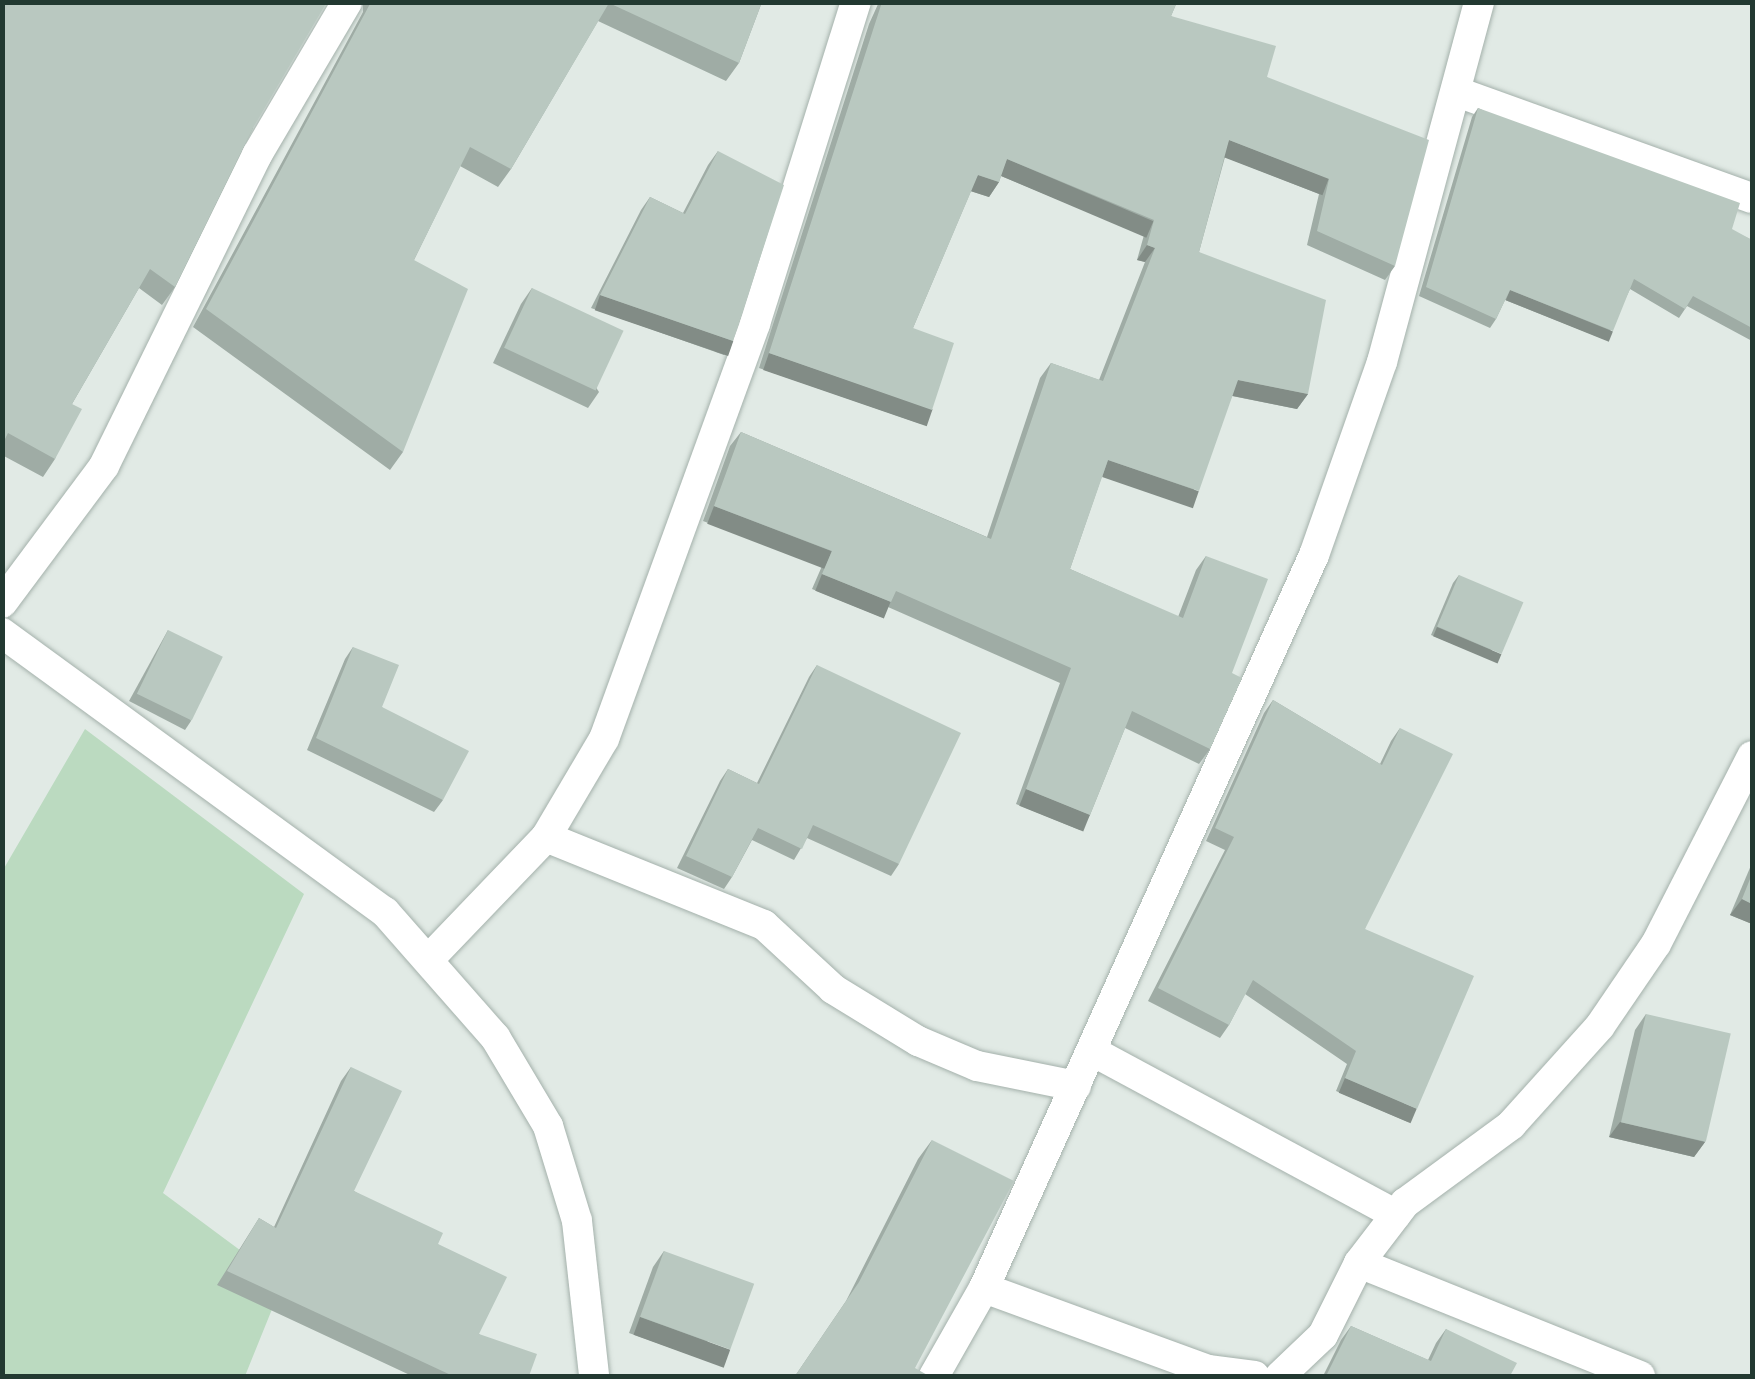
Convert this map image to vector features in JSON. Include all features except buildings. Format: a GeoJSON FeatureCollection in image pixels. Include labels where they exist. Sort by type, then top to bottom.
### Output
{"type":"FeatureCollection","features":[{"type":"Feature","properties":{"kind":"street"},"geometry":{"type":"LineString","coordinates":[[2,603],[104,466],[256,154],[347,2]]}},
{"type":"Feature","properties":{"kind":"street"},"geometry":{"type":"LineString","coordinates":[[430,958],[546,838],[604,740],[652,622],[856,2]]}},
{"type":"Feature","properties":{"kind":"street"},"geometry":{"type":"LineString","coordinates":[[934,1376],[984,1288],[1314,555],[1460,93],[1479,2]]}},
{"type":"Feature","properties":{"kind":"street"},"geometry":{"type":"LineString","coordinates":[[1460,93],[1752,198]]}},
{"type":"Feature","properties":{"kind":"street"},"geometry":{"type":"LineString","coordinates":[[2,632],[385,912],[430,958],[495,1037],[548,1126],[578,1221],[594,1376]]}},
{"type":"Feature","properties":{"kind":"street"},"geometry":{"type":"LineString","coordinates":[[1280,1376],[1323,1335],[1359,1263],[1396,1215],[1510,1125],[1600,1026],[1656,944],[1752,756]]}},
{"type":"Feature","properties":{"kind":"street"},"geometry":{"type":"LineString","coordinates":[[546,838],[764,925],[833,988],[918,1041],[977,1066],[1076,1086]]}},
{"type":"Feature","properties":{"kind":"street"},"geometry":{"type":"LineString","coordinates":[[1092,1051],[1396,1215]]}},
{"type":"Feature","properties":{"kind":"street"},"geometry":{"type":"LineString","coordinates":[[1359,1263],[1640,1376]]}},
{"type":"Feature","properties":{"kind":"street"},"geometry":{"type":"LineString","coordinates":[[984,1288],[1208,1370],[1254,1376]]}},
{"type":"Feature","properties":{"kind":"green space"},"geometry":{"type":"Polygon","coordinates":[[[85,729],[304,894],[163,1193],[283,1282],[245,1376],[3,1376],[3,870],[85,729]]]}}]}
